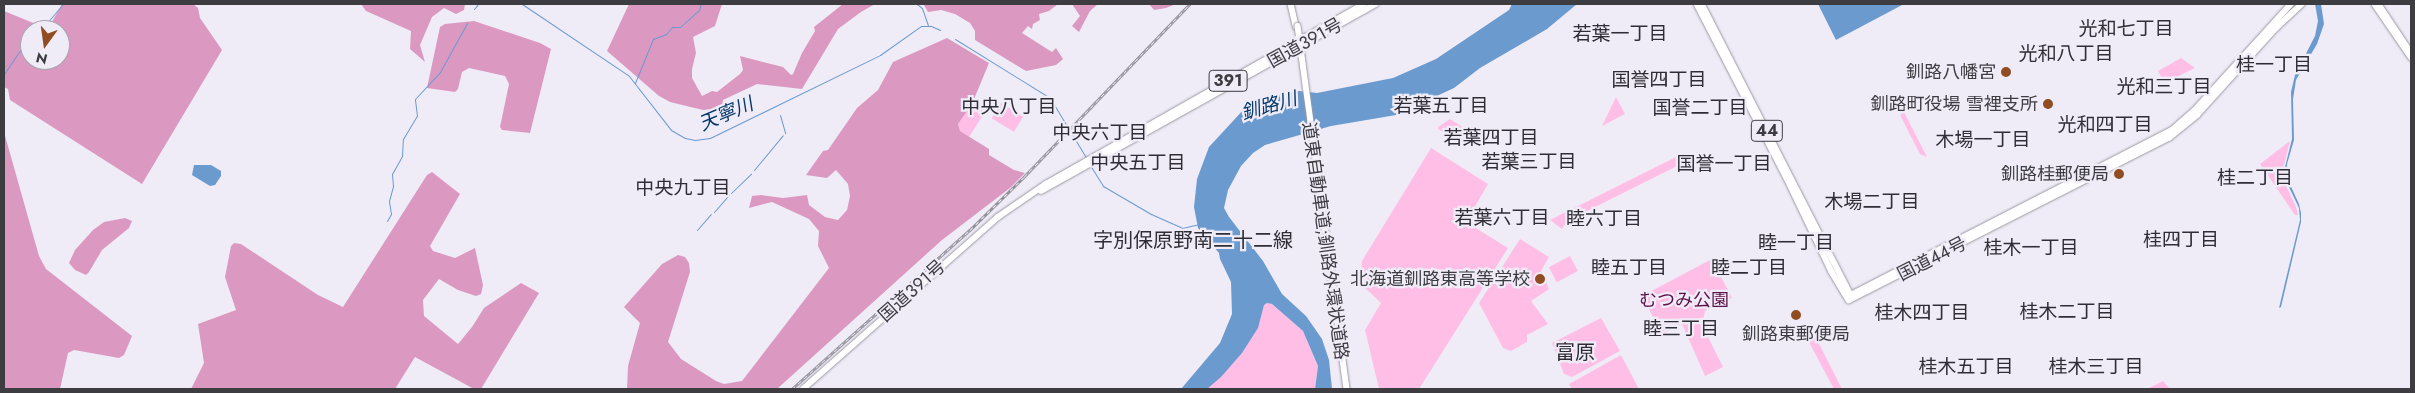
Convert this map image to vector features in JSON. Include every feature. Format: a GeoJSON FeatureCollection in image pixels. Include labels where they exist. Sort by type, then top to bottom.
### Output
{"type":"FeatureCollection","features":[{"type":"Feature","properties":{"kind":"highway","name":"道東自動車道;釧路外環状道路"},"geometry":{"type":"LineString","coordinates":[[1292,4],[1297,26],[1346,389]]}},
{"type":"Feature","properties":{"kind":"highway","name":"国道391号"},"geometry":{"type":"LineString","coordinates":[[803,389],[978,232],[1025,199],[1364,4]]}},
{"type":"Feature","properties":{"kind":"highway","name":"国道391号"},"geometry":{"type":"LineString","coordinates":[[1093,160],[1375,4]]}},
{"type":"Feature","properties":{"kind":"highway","name":"国道44号"},"geometry":{"type":"LineString","coordinates":[[1697,4],[1846,299],[1856,298],[2179,125],[2291,4]]}},
{"type":"Feature","properties":{"kind":"highway","name":"国道44号"},"geometry":{"type":"LineString","coordinates":[[1702,4],[1851,295],[2175,134],[2197,115],[2276,28],[2302,4]]}},
{"type":"Feature","properties":{"kind":"main road"},"geometry":{"type":"LineString","coordinates":[[2374,4],[2411,58]]}},
{"type":"Feature","properties":{"kind":"main road"},"geometry":{"type":"LineString","coordinates":[[2379,4],[2411,52]]}},
{"type":"Feature","properties":{"kind":"green space"},"geometry":{"type":"Polygon","coordinates":[[[2181,58],[2195,68],[2164,83],[2158,71],[2181,58]]]}},
{"type":"Feature","properties":{"kind":"green space"},"geometry":{"type":"Polygon","coordinates":[[[1616,97],[1625,114],[1602,126],[1616,97]]]}},
{"type":"Feature","properties":{"kind":"green space"},"geometry":{"type":"Polygon","coordinates":[[[1001,103],[1023,116],[1014,132],[992,118],[1001,103]]]}},
{"type":"Feature","properties":{"kind":"green space"},"geometry":{"type":"Polygon","coordinates":[[[972,104],[985,112],[969,137],[960,131],[958,124],[972,104]]]}},
{"type":"Feature","properties":{"kind":"green space"},"geometry":{"type":"Polygon","coordinates":[[[1904,112],[1927,157],[1920,154],[1900,115],[1904,112]]]}},
{"type":"Feature","properties":{"kind":"green space"},"geometry":{"type":"Polygon","coordinates":[[[1450,119],[1464,128],[1457,140],[1438,129],[1438,127],[1450,119]]]}},
{"type":"Feature","properties":{"kind":"green space"},"geometry":{"type":"Polygon","coordinates":[[[2290,141],[2283,169],[2287,188],[2298,215],[2295,215],[2260,164],[2290,141]]]}},
{"type":"Feature","properties":{"kind":"green space"},"geometry":{"type":"Polygon","coordinates":[[[1431,148],[1488,184],[1466,222],[1508,248],[1419,389],[1379,389],[1365,330],[1381,303],[1364,287],[1361,277],[1362,261],[1431,148]]]}},
{"type":"Feature","properties":{"kind":"green space"},"geometry":{"type":"Polygon","coordinates":[[[1676,157],[1679,165],[1567,221],[1562,229],[1550,220],[1676,157]]]}},
{"type":"Feature","properties":{"kind":"green space"},"geometry":{"type":"Polygon","coordinates":[[[1520,239],[1549,257],[1541,271],[1549,289],[1531,301],[1548,324],[1527,335],[1527,342],[1511,351],[1503,348],[1479,303],[1520,239]]]}},
{"type":"Feature","properties":{"kind":"green space"},"geometry":{"type":"Polygon","coordinates":[[[1570,256],[1578,271],[1557,282],[1549,267],[1570,256]]]}},
{"type":"Feature","properties":{"kind":"green space","name":"むつみ公園"},"geometry":{"type":"Polygon","coordinates":[[[1712,259],[1732,298],[1705,311],[1702,325],[1723,367],[1705,376],[1682,324],[1662,334],[1642,296],[1712,259]]]}},
{"type":"Feature","properties":{"kind":"green space"},"geometry":{"type":"Polygon","coordinates":[[[1264,304],[1272,304],[1303,331],[1318,366],[1315,389],[1207,389],[1242,353],[1258,327],[1264,304]]]}},
{"type":"Feature","properties":{"kind":"green space"},"geometry":{"type":"Polygon","coordinates":[[[1601,318],[1620,351],[1572,377],[1564,374],[1552,343],[1601,318]]]}},
{"type":"Feature","properties":{"kind":"green space"},"geometry":{"type":"Polygon","coordinates":[[[1811,328],[1842,389],[1834,389],[1803,331],[1811,328]]]}},
{"type":"Feature","properties":{"kind":"green space"},"geometry":{"type":"Polygon","coordinates":[[[1621,355],[1639,389],[1572,389],[1569,384],[1621,355]]]}},
{"type":"Feature","properties":{"kind":"green space"},"geometry":{"type":"Polygon","coordinates":[[[2163,381],[2170,389],[2147,389],[2163,381]]]}},
{"type":"Feature","properties":{"kind":"shaded area"},"geometry":{"type":"Polygon","coordinates":[[[62,4],[193,4],[198,8],[200,18],[222,50],[142,184],[10,100],[8,89],[4,87],[4,11],[26,20],[20,20],[20,70],[70,70],[70,20],[53,20],[62,4]]]}},
{"type":"Feature","properties":{"kind":"shaded area"},"geometry":{"type":"Polygon","coordinates":[[[361,4],[465,4],[464,10],[456,14],[444,8],[432,17],[420,45],[425,62],[410,49],[411,31],[366,11],[361,4]]]}},
{"type":"Feature","properties":{"kind":"shaded area"},"geometry":{"type":"Polygon","coordinates":[[[629,4],[722,4],[715,26],[693,37],[696,53],[692,78],[702,96],[712,91],[717,92],[740,74],[743,70],[740,56],[783,67],[791,75],[793,74],[802,53],[815,31],[814,27],[843,4],[875,4],[838,29],[802,89],[757,84],[723,100],[722,108],[703,110],[670,102],[659,96],[607,51],[629,4]]]}},
{"type":"Feature","properties":{"kind":"shaded area"},"geometry":{"type":"Polygon","coordinates":[[[919,4],[1058,4],[1049,11],[1039,14],[1040,20],[1033,24],[1032,29],[1028,26],[1022,33],[1052,52],[1056,48],[1063,59],[1056,65],[1026,71],[975,40],[975,31],[970,23],[955,14],[941,10],[928,12],[924,5],[919,4]]]}},
{"type":"Feature","properties":{"kind":"shaded area"},"geometry":{"type":"Polygon","coordinates":[[[1072,4],[1098,4],[1090,11],[1079,32],[1072,26],[1080,16],[1072,4]]]}},
{"type":"Feature","properties":{"kind":"shaded area"},"geometry":{"type":"Polygon","coordinates":[[[1149,4],[1176,4],[1154,10],[1149,4]]]}},
{"type":"Feature","properties":{"kind":"shaded area"},"geometry":{"type":"Polygon","coordinates":[[[474,21],[540,43],[551,49],[530,133],[502,130],[500,127],[509,84],[505,76],[469,68],[462,72],[458,89],[455,92],[427,88],[440,27],[445,24],[474,21]]]}},
{"type":"Feature","properties":{"kind":"shaded area"},"geometry":{"type":"Polygon","coordinates":[[[947,38],[989,63],[972,104],[958,124],[960,131],[989,149],[989,155],[1014,170],[1025,173],[1010,188],[942,240],[777,389],[627,389],[628,366],[640,323],[624,307],[662,264],[678,255],[685,257],[689,263],[690,272],[668,342],[681,359],[716,381],[724,384],[742,381],[829,268],[818,246],[819,231],[809,219],[772,202],[749,208],[752,196],[761,195],[783,198],[807,195],[809,205],[825,217],[838,220],[847,210],[850,196],[848,184],[836,170],[827,178],[806,175],[823,151],[828,150],[857,108],[878,90],[893,62],[947,38]]]}},
{"type":"Feature","properties":{"kind":"shaded area"},"geometry":{"type":"Polygon","coordinates":[[[4,132],[39,256],[46,269],[132,336],[124,355],[119,358],[74,350],[68,353],[60,389],[4,389],[4,132]]]}},
{"type":"Feature","properties":{"kind":"shaded area"},"geometry":{"type":"Polygon","coordinates":[[[432,172],[460,194],[430,246],[433,251],[455,258],[475,248],[483,285],[481,294],[476,296],[458,290],[439,279],[423,300],[424,316],[458,344],[484,308],[521,283],[539,293],[481,389],[474,389],[415,357],[395,389],[191,389],[204,363],[198,324],[236,310],[225,277],[231,246],[234,243],[241,244],[318,295],[343,307],[427,175],[432,172]]]}},
{"type":"Feature","properties":{"kind":"shaded area"},"geometry":{"type":"Polygon","coordinates":[[[125,218],[132,221],[129,228],[102,250],[89,272],[86,275],[75,270],[69,263],[75,250],[93,230],[104,222],[125,218]]]}},
{"type":"Feature","properties":{"kind":"water","name":"釧路川"},"geometry":{"type":"Polygon","coordinates":[[[1512,4],[1577,4],[1547,29],[1480,68],[1454,88],[1396,115],[1331,126],[1265,145],[1253,153],[1241,166],[1228,190],[1224,208],[1229,217],[1263,261],[1282,294],[1306,316],[1322,339],[1329,360],[1332,389],[1315,389],[1318,366],[1303,331],[1272,304],[1267,303],[1264,305],[1258,328],[1242,353],[1221,377],[1207,389],[1181,389],[1220,343],[1232,314],[1231,282],[1219,253],[1198,228],[1194,207],[1197,179],[1209,147],[1245,108],[1261,99],[1299,91],[1317,93],[1393,78],[1436,59],[1509,10],[1512,4]]]}},
{"type":"Feature","properties":{"kind":"water"},"geometry":{"type":"Polygon","coordinates":[[[1818,4],[1904,4],[1836,40],[1818,4]]]}},
{"type":"Feature","properties":{"kind":"water"},"geometry":{"type":"Polygon","coordinates":[[[2315,4],[2321,4],[2324,24],[2317,44],[2296,80],[2293,99],[2294,140],[2287,164],[2288,180],[2299,204],[2301,222],[2281,307],[2279,308],[2300,220],[2299,208],[2289,187],[2285,167],[2292,139],[2291,92],[2295,75],[2315,36],[2318,21],[2315,4]]]}},
{"type":"Feature","properties":{"kind":"water"},"geometry":{"type":"Polygon","coordinates":[[[194,165],[211,165],[221,171],[221,176],[215,185],[210,186],[192,175],[194,165]]]}},
{"type":"Feature","properties":{"kind":"waterway","name":"天寧川"},"geometry":{"type":"LineString","coordinates":[[49,20],[63,4]]}},
{"type":"Feature","properties":{"kind":"waterway"},"geometry":{"type":"LineString","coordinates":[[474,9],[478,4]]}},
{"type":"Feature","properties":{"kind":"waterway","name":"天寧川"},"geometry":{"type":"LineString","coordinates":[[522,4],[629,76],[671,130],[685,138],[695,140],[710,138],[880,55],[921,26],[931,26],[940,30]]}},
{"type":"Feature","properties":{"kind":"waterway","name":"天寧川"},"geometry":{"type":"LineString","coordinates":[[635,83],[653,39],[666,34],[672,27],[680,27],[699,10],[701,4]]}},
{"type":"Feature","properties":{"kind":"waterway"},"geometry":{"type":"LineString","coordinates":[[917,4],[922,8],[928,25]]}},
{"type":"Feature","properties":{"kind":"waterway"},"geometry":{"type":"LineString","coordinates":[[387,221],[391,214],[389,201],[393,186],[392,174],[402,156],[403,139],[417,116],[415,99],[440,72],[467,23]]}},
{"type":"Feature","properties":{"kind":"waterway","name":"天寧川"},"geometry":{"type":"LineString","coordinates":[[955,39],[1050,98],[1087,159]]}},
{"type":"Feature","properties":{"kind":"waterway","name":"天寧川"},"geometry":{"type":"LineString","coordinates":[[4,74],[20,51]]}},
{"type":"Feature","properties":{"kind":"waterway"},"geometry":{"type":"LineString","coordinates":[[780,115],[785,133]]}},
{"type":"Feature","properties":{"kind":"waterway"},"geometry":{"type":"LineString","coordinates":[[754,170],[783,135]]}},
{"type":"Feature","properties":{"kind":"waterway","name":"天寧川"},"geometry":{"type":"LineString","coordinates":[[1090,165],[1103,186],[1151,214],[1182,228],[1200,224]]}},
{"type":"Feature","properties":{"kind":"waterway"},"geometry":{"type":"LineString","coordinates":[[731,193],[751,174]]}},
{"type":"Feature","properties":{"kind":"waterway"},"geometry":{"type":"LineString","coordinates":[[714,212],[729,195]]}},
{"type":"Feature","properties":{"kind":"waterway"},"geometry":{"type":"LineString","coordinates":[[697,230],[711,214]]}},
{"type":"Feature","properties":{"kind":"railway"},"geometry":{"type":"LineString","coordinates":[[792,389],[970,230],[1024,177],[1190,4]]}},
{"type":"Feature","properties":{"kind":"place","name":"釧路八幡宮"},"geometry":{"type":"Point","coordinates":[2006,72]}},
{"type":"Feature","properties":{"kind":"place","name":"釧路町役場 雪裡支所"},"geometry":{"type":"Point","coordinates":[2048,104]}},
{"type":"Feature","properties":{"kind":"place","name":"釧路桂郵便局"},"geometry":{"type":"Point","coordinates":[2119,174]}},
{"type":"Feature","properties":{"kind":"place","name":"北海道釧路東高等学校"},"geometry":{"type":"Point","coordinates":[1540,279]}},
{"type":"Feature","properties":{"kind":"place","name":"釧路東郵便局"},"geometry":{"type":"Point","coordinates":[1796,315]}},
{"type":"Feature","properties":{"kind":"district","name":"光和七丁目"},"geometry":{"type":"Point","coordinates":[2126,29]}},
{"type":"Feature","properties":{"kind":"district","name":"若葉一丁目"},"geometry":{"type":"Point","coordinates":[1620,34]}},
{"type":"Feature","properties":{"kind":"district","name":"光和八丁目"},"geometry":{"type":"Point","coordinates":[2066,54]}},
{"type":"Feature","properties":{"kind":"district","name":"桂一丁目"},"geometry":{"type":"Point","coordinates":[2274,65]}},
{"type":"Feature","properties":{"kind":"district","name":"国誉四丁目"},"geometry":{"type":"Point","coordinates":[1659,80]}},
{"type":"Feature","properties":{"kind":"district","name":"光和三丁目"},"geometry":{"type":"Point","coordinates":[2164,87]}},
{"type":"Feature","properties":{"kind":"district","name":"若葉五丁目"},"geometry":{"type":"Point","coordinates":[1441,106]}},
{"type":"Feature","properties":{"kind":"district","name":"中央八丁目"},"geometry":{"type":"Point","coordinates":[1009,107]}},
{"type":"Feature","properties":{"kind":"district","name":"国誉二丁目"},"geometry":{"type":"Point","coordinates":[1700,108]}},
{"type":"Feature","properties":{"kind":"district","name":"光和四丁目"},"geometry":{"type":"Point","coordinates":[2105,125]}},
{"type":"Feature","properties":{"kind":"district","name":"中央六丁目"},"geometry":{"type":"Point","coordinates":[1100,133]}},
{"type":"Feature","properties":{"kind":"district","name":"若葉四丁目"},"geometry":{"type":"Point","coordinates":[1491,138]}},
{"type":"Feature","properties":{"kind":"district","name":"木場一丁目"},"geometry":{"type":"Point","coordinates":[1983,140]}},
{"type":"Feature","properties":{"kind":"district","name":"若葉三丁目"},"geometry":{"type":"Point","coordinates":[1529,162]}},
{"type":"Feature","properties":{"kind":"district","name":"中央五丁目"},"geometry":{"type":"Point","coordinates":[1138,163]}},
{"type":"Feature","properties":{"kind":"district","name":"国誉一丁目"},"geometry":{"type":"Point","coordinates":[1724,164]}},
{"type":"Feature","properties":{"kind":"district","name":"桂二丁目"},"geometry":{"type":"Point","coordinates":[2255,178]}},
{"type":"Feature","properties":{"kind":"district","name":"中央九丁目"},"geometry":{"type":"Point","coordinates":[683,188]}},
{"type":"Feature","properties":{"kind":"district","name":"木場二丁目"},"geometry":{"type":"Point","coordinates":[1872,202]}},
{"type":"Feature","properties":{"kind":"district","name":"若葉六丁目"},"geometry":{"type":"Point","coordinates":[1502,218]}},
{"type":"Feature","properties":{"kind":"district","name":"睦六丁目"},"geometry":{"type":"Point","coordinates":[1604,219]}},
{"type":"Feature","properties":{"kind":"district","name":"字別保原野南二十二線"},"geometry":{"type":"Point","coordinates":[1193,240]}},
{"type":"Feature","properties":{"kind":"district","name":"桂四丁目"},"geometry":{"type":"Point","coordinates":[2181,240]}},
{"type":"Feature","properties":{"kind":"district","name":"睦一丁目"},"geometry":{"type":"Point","coordinates":[1796,243]}},
{"type":"Feature","properties":{"kind":"district","name":"桂木一丁目"},"geometry":{"type":"Point","coordinates":[2031,248]}},
{"type":"Feature","properties":{"kind":"district","name":"睦五丁目"},"geometry":{"type":"Point","coordinates":[1629,268]}},
{"type":"Feature","properties":{"kind":"district","name":"睦二丁目"},"geometry":{"type":"Point","coordinates":[1749,268]}},
{"type":"Feature","properties":{"kind":"district","name":"桂木二丁目"},"geometry":{"type":"Point","coordinates":[2067,312]}},
{"type":"Feature","properties":{"kind":"district","name":"桂木四丁目"},"geometry":{"type":"Point","coordinates":[1922,313]}},
{"type":"Feature","properties":{"kind":"district","name":"睦三丁目"},"geometry":{"type":"Point","coordinates":[1681,329]}},
{"type":"Feature","properties":{"kind":"district","name":"富原"},"geometry":{"type":"Point","coordinates":[1575,352]}},
{"type":"Feature","properties":{"kind":"district","name":"桂木五丁目"},"geometry":{"type":"Point","coordinates":[1966,367]}},
{"type":"Feature","properties":{"kind":"district","name":"桂木三丁目"},"geometry":{"type":"Point","coordinates":[2096,367]}}]}
